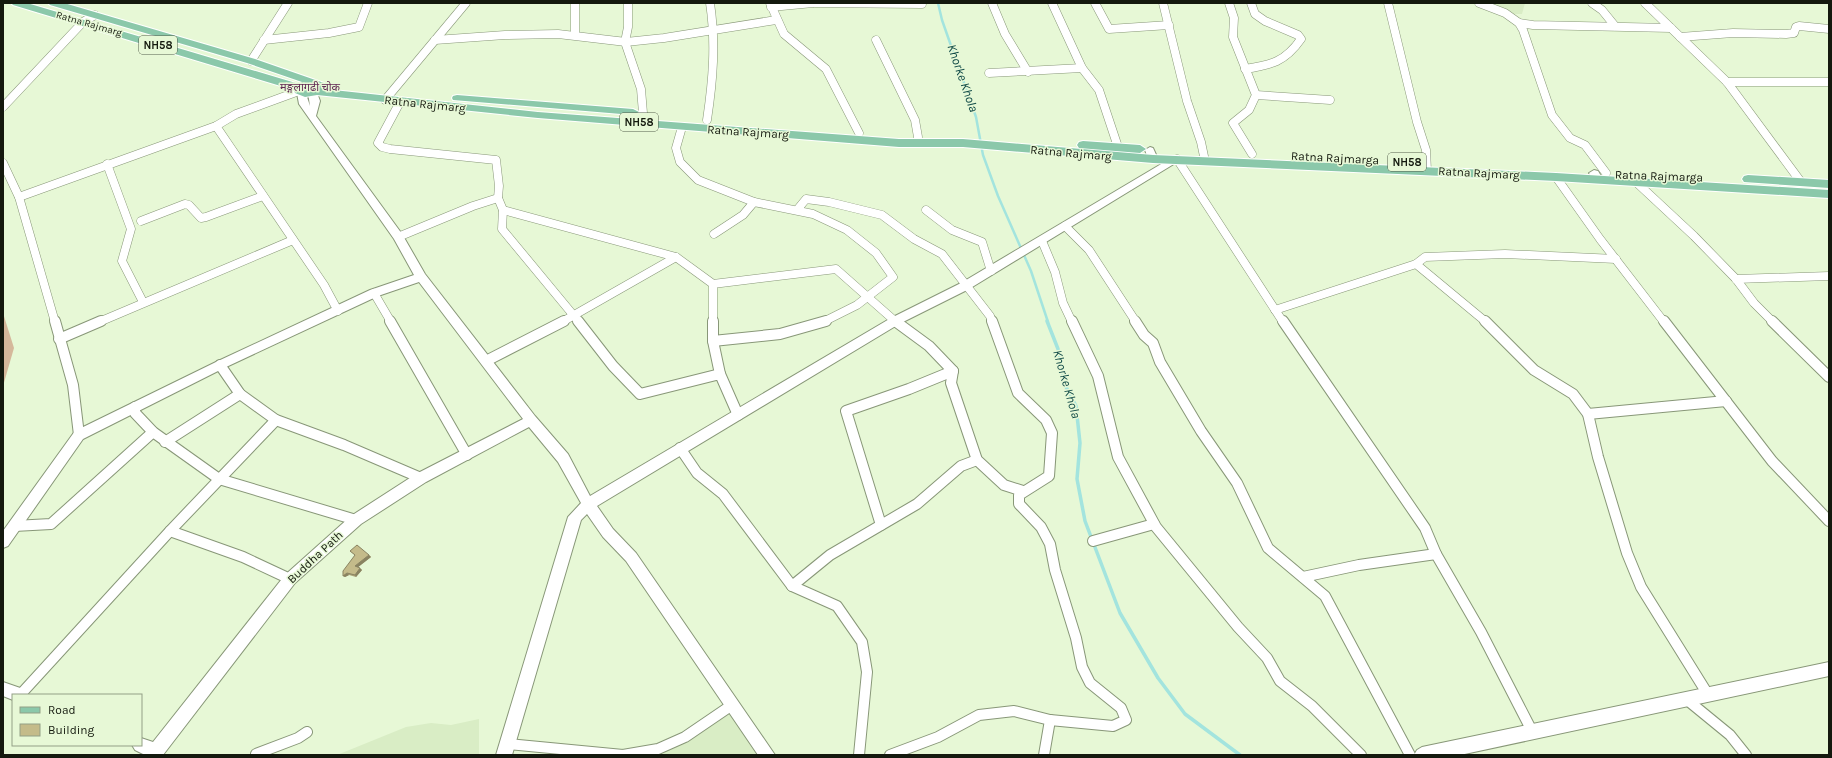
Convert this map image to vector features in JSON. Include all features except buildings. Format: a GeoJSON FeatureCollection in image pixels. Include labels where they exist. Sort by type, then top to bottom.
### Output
{"type":"FeatureCollection","features":[{"type":"Feature","properties":{"kind":"main road","name":"Ratna Rajmarg"},"geometry":{"type":"LineString","coordinates":[[16,3],[308,89],[388,96],[643,113],[859,133],[918,136],[987,144],[1152,154],[1177,159],[1204,157],[1427,167],[1556,177],[1599,176],[1636,182],[1829,194]]}},
{"type":"Feature","properties":{"kind":"main road","name":"Ratna Rajmarg"},"geometry":{"type":"LineString","coordinates":[[53,3],[251,61],[308,89]]}},
{"type":"Feature","properties":{"kind":"main road"},"geometry":{"type":"LineString","coordinates":[[308,89],[304,104],[311,116],[398,237],[421,277],[531,420],[563,458],[588,504],[608,533],[631,557],[695,648],[767,755]]}},
{"type":"Feature","properties":{"kind":"main road","name":"Ratna Rajmarg"},"geometry":{"type":"LineString","coordinates":[[388,96],[400,102],[682,127],[899,143],[960,141]]}},
{"type":"Feature","properties":{"kind":"main road","name":"Ratna Rajmarga"},"geometry":{"type":"LineString","coordinates":[[987,144],[1118,146],[1152,154],[1204,157],[1252,154],[1427,167],[1599,176],[1829,184]]}},
{"type":"Feature","properties":{"kind":"main road"},"geometry":{"type":"LineString","coordinates":[[506,750],[575,517],[588,504],[895,321],[965,286],[1177,159]]}},
{"type":"Feature","properties":{"kind":"main road"},"geometry":{"type":"LineString","coordinates":[[3,542],[79,435],[220,365],[374,293],[421,277]]}},
{"type":"Feature","properties":{"kind":"main road","name":"Buddha Path"},"geometry":{"type":"LineString","coordinates":[[154,753],[290,580],[356,520],[421,478],[531,420]]}},
{"type":"Feature","properties":{"kind":"main road"},"geometry":{"type":"LineString","coordinates":[[1422,755],[1533,733],[1707,693],[1829,669]]}},
{"type":"Feature","properties":{"kind":"main road"},"geometry":{"type":"LineString","coordinates":[[3,689],[17,694]]}},
{"type":"Feature","properties":{"kind":"main road"},"geometry":{"type":"LineString","coordinates":[[142,746],[154,753]]}},
{"type":"Feature","properties":{"kind":"street"},"geometry":{"type":"LineString","coordinates":[[251,61],[288,3]]}},
{"type":"Feature","properties":{"kind":"street"},"geometry":{"type":"LineString","coordinates":[[264,40],[329,33],[359,27],[368,3]]}},
{"type":"Feature","properties":{"kind":"street"},"geometry":{"type":"LineString","coordinates":[[388,96],[466,3]]}},
{"type":"Feature","properties":{"kind":"street"},"geometry":{"type":"LineString","coordinates":[[575,3],[575,35]]}},
{"type":"Feature","properties":{"kind":"street"},"geometry":{"type":"LineString","coordinates":[[628,3],[628,27],[625,42],[641,89],[643,113]]}},
{"type":"Feature","properties":{"kind":"street"},"geometry":{"type":"LineString","coordinates":[[707,120],[713,77],[714,30],[710,3]]}},
{"type":"Feature","properties":{"kind":"street"},"geometry":{"type":"LineString","coordinates":[[859,133],[826,69],[784,34],[776,20],[771,5],[814,3],[922,4]]}},
{"type":"Feature","properties":{"kind":"street"},"geometry":{"type":"LineString","coordinates":[[992,3],[1005,34],[1028,72]]}},
{"type":"Feature","properties":{"kind":"street"},"geometry":{"type":"LineString","coordinates":[[1052,3],[1082,68],[1099,90],[1118,146]]}},
{"type":"Feature","properties":{"kind":"street"},"geometry":{"type":"LineString","coordinates":[[1095,3],[1109,29],[1169,25]]}},
{"type":"Feature","properties":{"kind":"street"},"geometry":{"type":"LineString","coordinates":[[1163,3],[1187,101],[1204,157]]}},
{"type":"Feature","properties":{"kind":"street"},"geometry":{"type":"LineString","coordinates":[[1229,3],[1234,18],[1233,37],[1256,95],[1249,110],[1233,123],[1252,154]]}},
{"type":"Feature","properties":{"kind":"street"},"geometry":{"type":"LineString","coordinates":[[1245,70],[1281,61],[1292,53],[1301,39],[1298,35],[1260,18],[1256,14],[1251,3]]}},
{"type":"Feature","properties":{"kind":"street"},"geometry":{"type":"LineString","coordinates":[[1388,3],[1417,122],[1426,150],[1427,167]]}},
{"type":"Feature","properties":{"kind":"street"},"geometry":{"type":"LineString","coordinates":[[1479,3],[1505,13],[1519,23],[1523,30],[1552,115],[1570,138],[1585,145],[1599,176]]}},
{"type":"Feature","properties":{"kind":"street"},"geometry":{"type":"LineString","coordinates":[[1592,3],[1602,10],[1614,26]]}},
{"type":"Feature","properties":{"kind":"street"},"geometry":{"type":"LineString","coordinates":[[1645,3],[1727,82],[1801,182]]}},
{"type":"Feature","properties":{"kind":"street"},"geometry":{"type":"LineString","coordinates":[[3,107],[83,22],[95,15]]}},
{"type":"Feature","properties":{"kind":"street"},"geometry":{"type":"LineString","coordinates":[[435,40],[575,35],[625,42],[776,20]]}},
{"type":"Feature","properties":{"kind":"street"},"geometry":{"type":"LineString","coordinates":[[1519,23],[1533,25],[1671,28]]}},
{"type":"Feature","properties":{"kind":"street"},"geometry":{"type":"LineString","coordinates":[[1680,37],[1733,33],[1786,34],[1794,33],[1796,27],[1799,26],[1829,29]]}},
{"type":"Feature","properties":{"kind":"street"},"geometry":{"type":"LineString","coordinates":[[876,40],[915,120],[918,136]]}},
{"type":"Feature","properties":{"kind":"street"},"geometry":{"type":"LineString","coordinates":[[989,73],[1082,68]]}},
{"type":"Feature","properties":{"kind":"street"},"geometry":{"type":"LineString","coordinates":[[1727,82],[1829,82]]}},
{"type":"Feature","properties":{"kind":"street"},"geometry":{"type":"LineString","coordinates":[[19,197],[107,164],[216,126],[236,114],[308,89]]}},
{"type":"Feature","properties":{"kind":"street"},"geometry":{"type":"LineString","coordinates":[[1256,95],[1330,100]]}},
{"type":"Feature","properties":{"kind":"street"},"geometry":{"type":"LineString","coordinates":[[400,102],[378,143],[382,147],[390,149],[496,160],[499,186],[498,198],[503,210],[502,229],[618,372],[640,394],[720,374]]}},
{"type":"Feature","properties":{"kind":"street"},"geometry":{"type":"LineString","coordinates":[[216,126],[324,285],[338,311]]}},
{"type":"Feature","properties":{"kind":"street"},"geometry":{"type":"LineString","coordinates":[[682,127],[676,148],[680,162],[698,180],[754,202],[813,214],[847,230],[876,253],[894,277],[869,297],[845,313],[815,325],[765,338],[713,341]]}},
{"type":"Feature","properties":{"kind":"street"},"geometry":{"type":"LineString","coordinates":[[1177,159],[1274,310],[1425,528],[1436,554],[1481,632],[1533,733]]}},
{"type":"Feature","properties":{"kind":"street"},"geometry":{"type":"LineString","coordinates":[[3,163],[19,197],[73,385],[79,435]]}},
{"type":"Feature","properties":{"kind":"street"},"geometry":{"type":"LineString","coordinates":[[107,164],[131,229],[122,261],[143,302]]}},
{"type":"Feature","properties":{"kind":"street"},"geometry":{"type":"LineString","coordinates":[[1556,177],[1616,259],[1772,461],[1829,521]]}},
{"type":"Feature","properties":{"kind":"street"},"geometry":{"type":"LineString","coordinates":[[1636,182],[1694,236],[1736,280],[1754,303],[1829,377]]}},
{"type":"Feature","properties":{"kind":"street"},"geometry":{"type":"LineString","coordinates":[[141,221],[185,204],[189,205],[201,218],[206,217],[263,196]]}},
{"type":"Feature","properties":{"kind":"street"},"geometry":{"type":"LineString","coordinates":[[398,237],[473,206],[498,198]]}},
{"type":"Feature","properties":{"kind":"street"},"geometry":{"type":"LineString","coordinates":[[797,210],[806,199],[829,202],[882,215],[914,239],[930,246],[942,254],[965,286],[990,316],[1000,347],[1011,370],[1013,382],[1018,393],[1046,420],[1052,433],[1049,476],[1023,491],[1019,495],[1019,504],[1041,527],[1050,544],[1055,570],[1076,638],[1082,667],[1090,683],[1121,708],[1126,720],[1113,726],[1050,720],[1014,711],[979,715],[938,737],[890,755]]}},
{"type":"Feature","properties":{"kind":"street"},"geometry":{"type":"LineString","coordinates":[[714,234],[744,215],[754,202]]}},
{"type":"Feature","properties":{"kind":"street"},"geometry":{"type":"LineString","coordinates":[[503,210],[676,257],[712,284],[836,269],[895,321],[928,346],[953,371]]}},
{"type":"Feature","properties":{"kind":"street"},"geometry":{"type":"LineString","coordinates":[[926,210],[941,223],[957,233],[982,242],[991,271]]}},
{"type":"Feature","properties":{"kind":"street"},"geometry":{"type":"LineString","coordinates":[[1065,226],[1089,250],[1144,335],[1152,342],[1160,362],[1201,431],[1237,483],[1268,548],[1325,596],[1410,755]]}},
{"type":"Feature","properties":{"kind":"street"},"geometry":{"type":"LineString","coordinates":[[59,339],[143,302],[293,240]]}},
{"type":"Feature","properties":{"kind":"street"},"geometry":{"type":"LineString","coordinates":[[1042,241],[1056,272],[1063,303],[1098,376],[1118,457],[1154,524],[1238,627],[1267,658],[1280,681],[1312,706],[1361,755]]}},
{"type":"Feature","properties":{"kind":"street"},"geometry":{"type":"LineString","coordinates":[[1274,310],[1416,264],[1425,257],[1505,254],[1565,258],[1616,259]]}},
{"type":"Feature","properties":{"kind":"street"},"geometry":{"type":"LineString","coordinates":[[486,361],[574,316],[676,257]]}},
{"type":"Feature","properties":{"kind":"street"},"geometry":{"type":"LineString","coordinates":[[1416,264],[1490,325],[1534,370],[1573,394],[1588,414],[1598,457],[1632,567],[1641,587],[1707,693]]}},
{"type":"Feature","properties":{"kind":"street"},"geometry":{"type":"LineString","coordinates":[[1736,280],[1829,276]]}},
{"type":"Feature","properties":{"kind":"street"},"geometry":{"type":"LineString","coordinates":[[712,284],[713,341],[720,374],[738,415]]}},
{"type":"Feature","properties":{"kind":"street"},"geometry":{"type":"LineString","coordinates":[[374,293],[467,455]]}},
{"type":"Feature","properties":{"kind":"street"},"geometry":{"type":"LineString","coordinates":[[220,365],[240,394],[276,420],[344,445],[421,478]]}},
{"type":"Feature","properties":{"kind":"street"},"geometry":{"type":"LineString","coordinates":[[953,371],[951,383],[977,460],[1004,485],[1023,491]]}},
{"type":"Feature","properties":{"kind":"street"},"geometry":{"type":"LineString","coordinates":[[881,524],[846,411],[862,404],[909,389],[953,371]]}},
{"type":"Feature","properties":{"kind":"street"},"geometry":{"type":"LineString","coordinates":[[165,442],[240,394]]}},
{"type":"Feature","properties":{"kind":"street"},"geometry":{"type":"LineString","coordinates":[[1588,414],[1726,400]]}},
{"type":"Feature","properties":{"kind":"street"},"geometry":{"type":"LineString","coordinates":[[135,407],[135,413],[153,432],[219,479],[356,520]]}},
{"type":"Feature","properties":{"kind":"street"},"geometry":{"type":"LineString","coordinates":[[21,694],[170,531],[276,420]]}},
{"type":"Feature","properties":{"kind":"street"},"geometry":{"type":"LineString","coordinates":[[14,526],[51,524],[153,432]]}},
{"type":"Feature","properties":{"kind":"street"},"geometry":{"type":"LineString","coordinates":[[680,448],[697,473],[723,494],[792,586],[837,606],[862,642],[867,672],[859,755]]}},
{"type":"Feature","properties":{"kind":"street"},"geometry":{"type":"LineString","coordinates":[[792,586],[830,555],[917,504],[961,466],[977,460]]}},
{"type":"Feature","properties":{"kind":"street"},"geometry":{"type":"LineString","coordinates":[[1093,542],[1154,524]]}},
{"type":"Feature","properties":{"kind":"street"},"geometry":{"type":"LineString","coordinates":[[170,531],[243,557],[290,580]]}},
{"type":"Feature","properties":{"kind":"street"},"geometry":{"type":"LineString","coordinates":[[1303,577],[1360,565],[1436,554]]}},
{"type":"Feature","properties":{"kind":"street"},"geometry":{"type":"LineString","coordinates":[[1686,699],[1730,735],[1746,755]]}},
{"type":"Feature","properties":{"kind":"street"},"geometry":{"type":"LineString","coordinates":[[506,750],[623,755],[658,749],[685,737],[732,705]]}},
{"type":"Feature","properties":{"kind":"street"},"geometry":{"type":"LineString","coordinates":[[1044,755],[1050,720]]}},
{"type":"Feature","properties":{"kind":"street"},"geometry":{"type":"LineString","coordinates":[[256,754],[298,738],[308,732]]}},
{"type":"Feature","properties":{"kind":"shaded area"},"geometry":{"type":"Polygon","coordinates":[[[1485,3],[1525,3],[1522,14],[1514,14],[1485,3]]]}},
{"type":"Feature","properties":{"kind":"shaded area"},"geometry":{"type":"Polygon","coordinates":[[[3,313],[14,348],[3,386],[3,313]]]}},
{"type":"Feature","properties":{"kind":"shaded area"},"geometry":{"type":"Polygon","coordinates":[[[730,712],[761,755],[661,755],[730,712]]]}},
{"type":"Feature","properties":{"kind":"shaded area"},"geometry":{"type":"Polygon","coordinates":[[[479,719],[479,755],[337,755],[406,727],[431,723],[451,725],[479,719]]]}},
{"type":"Feature","properties":{"kind":"waterway","name":"Khorke Khola"},"geometry":{"type":"LineString","coordinates":[[938,3],[942,20],[976,117],[983,155],[998,196],[1031,271],[1048,322]]}},
{"type":"Feature","properties":{"kind":"waterway","name":"Khorke Khola"},"geometry":{"type":"LineString","coordinates":[[1047,321],[1058,349],[1065,385],[1076,406],[1080,443],[1077,479],[1085,521],[1120,613],[1158,678],[1185,714],[1240,755]]}},
{"type":"Feature","properties":{"kind":"district","name":"मङ्गलागढी चोक"},"geometry":{"type":"Point","coordinates":[310,87]}}]}
